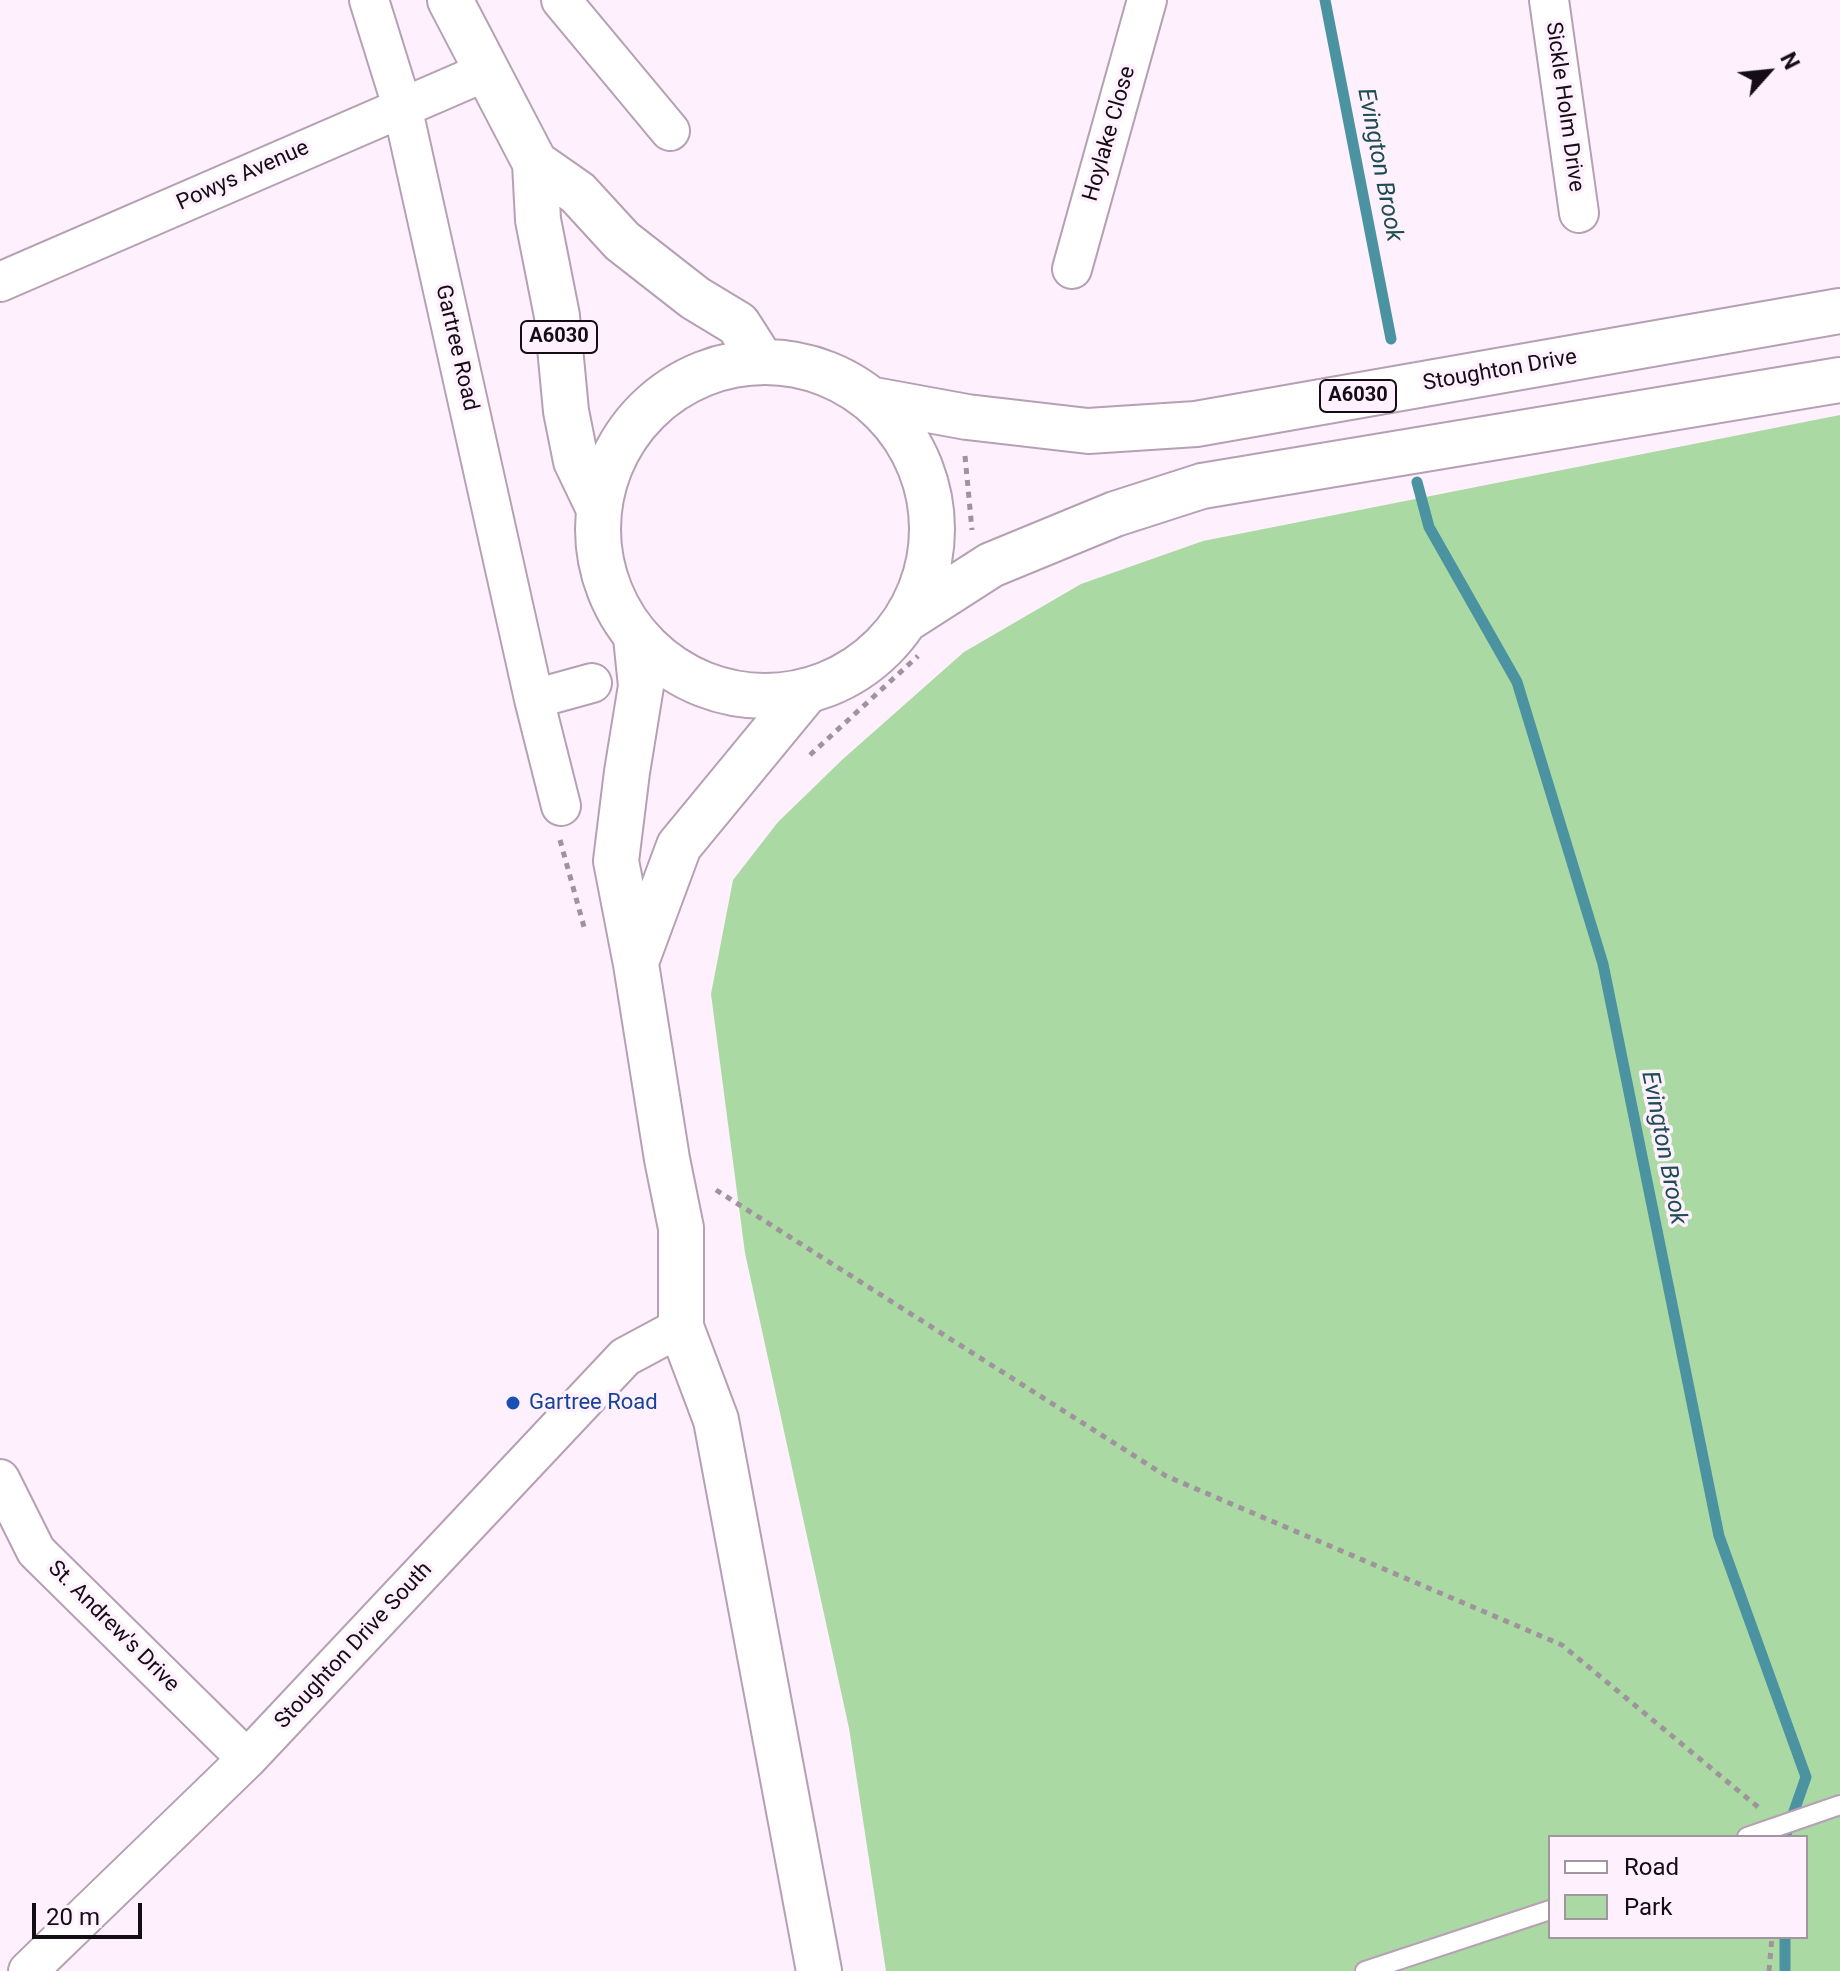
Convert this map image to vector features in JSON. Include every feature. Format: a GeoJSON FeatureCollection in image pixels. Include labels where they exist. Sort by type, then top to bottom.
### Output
{"type":"FeatureCollection","features":[{"type":"Feature","properties":{"kind":"main road","name":"A6030"},"geometry":{"type":"LineString","coordinates":[[450,0],[535,163],[538,220],[557,316],[566,411],[576,461],[598,507]]}},
{"type":"Feature","properties":{"kind":"main road","name":"A6030"},"geometry":{"type":"LineString","coordinates":[[535,163],[578,193],[622,241],[695,298],[738,324],[761,360]]}},
{"type":"Feature","properties":{"kind":"main road","name":"Stoughton Drive"},"geometry":{"type":"LineString","coordinates":[[874,400],[967,417],[1088,431],[1196,424],[1840,311]]}},
{"type":"Feature","properties":{"kind":"main road"},"geometry":{"type":"LineString","coordinates":[[914,636],[927,579],[934,523],[921,462],[874,400],[830,373],[790,362],[761,360],[719,366],[667,391],[624,436],[598,507],[597,536],[610,595],[636,637],[667,666],[732,694],[805,693],[855,673],[914,636],[991,565],[1115,514],[1202,486],[1840,380]]}},
{"type":"Feature","properties":{"kind":"main road"},"geometry":{"type":"LineString","coordinates":[[636,637],[641,686],[616,861],[681,1228],[681,1327],[716,1420],[819,1971]]}},
{"type":"Feature","properties":{"kind":"main road"},"geometry":{"type":"LineString","coordinates":[[636,964],[679,846],[805,693]]}},
{"type":"Feature","properties":{"kind":"street","name":"Gartree Road"},"geometry":{"type":"LineString","coordinates":[[369,0],[402,106],[534,699],[561,806]]}},
{"type":"Feature","properties":{"kind":"street"},"geometry":{"type":"LineString","coordinates":[[561,0],[670,131]]}},
{"type":"Feature","properties":{"kind":"street","name":"Hoylake Close"},"geometry":{"type":"LineString","coordinates":[[1072,269],[1147,0]]}},
{"type":"Feature","properties":{"kind":"street","name":"Sickle Holm Drive"},"geometry":{"type":"LineString","coordinates":[[1549,0],[1579,213]]}},
{"type":"Feature","properties":{"kind":"street","name":"Powys Avenue"},"geometry":{"type":"LineString","coordinates":[[0,282],[487,71]]}},
{"type":"Feature","properties":{"kind":"street"},"geometry":{"type":"LineString","coordinates":[[534,699],[592,683]]}},
{"type":"Feature","properties":{"kind":"street","name":"Stoughton Drive South"},"geometry":{"type":"LineString","coordinates":[[28,1971],[247,1759],[625,1357],[681,1327]]}},
{"type":"Feature","properties":{"kind":"street","name":"St. Andrew's Drive"},"geometry":{"type":"LineString","coordinates":[[0,1479],[36,1551],[247,1759]]}},
{"type":"Feature","properties":{"kind":"lane"},"geometry":{"type":"LineString","coordinates":[[1752,1835],[1840,1805]]}},
{"type":"Feature","properties":{"kind":"lane"},"geometry":{"type":"LineString","coordinates":[[1365,1971],[1548,1911]]}},
{"type":"Feature","properties":{"kind":"path"},"geometry":{"type":"LineString","coordinates":[[967,417],[965,458],[973,535],[991,565]]}},
{"type":"Feature","properties":{"kind":"path"},"geometry":{"type":"LineString","coordinates":[[809,756],[914,636]]}},
{"type":"Feature","properties":{"kind":"path"},"geometry":{"type":"LineString","coordinates":[[667,1159],[1166,1476],[1562,1645],[1777,1826]]}},
{"type":"Feature","properties":{"kind":"path"},"geometry":{"type":"LineString","coordinates":[[1769,1971],[1772,1939]]}},
{"type":"Feature","properties":{"kind":"green space"},"geometry":{"type":"Polygon","coordinates":[[[1840,415],[1840,1971],[886,1971],[849,1728],[745,1253],[711,994],[733,880],[778,822],[843,759],[964,652],[1081,584],[1203,541],[1840,415]]]}},
{"type":"Feature","properties":{"kind":"waterway","name":"Evington Brook"},"geometry":{"type":"LineString","coordinates":[[1325,0],[1391,339]]}},
{"type":"Feature","properties":{"kind":"waterway","name":"Evington Brook"},"geometry":{"type":"LineString","coordinates":[[1417,482],[1429,527],[1517,682],[1603,964],[1719,1536],[1806,1777],[1786,1835]]}},
{"type":"Feature","properties":{"kind":"waterway","name":"Evington Brook"},"geometry":{"type":"LineString","coordinates":[[1785,1939],[1785,1971]]}},
{"type":"Feature","properties":{"kind":"place","name":"Gartree Road"},"geometry":{"type":"Point","coordinates":[513,1403]}}]}
